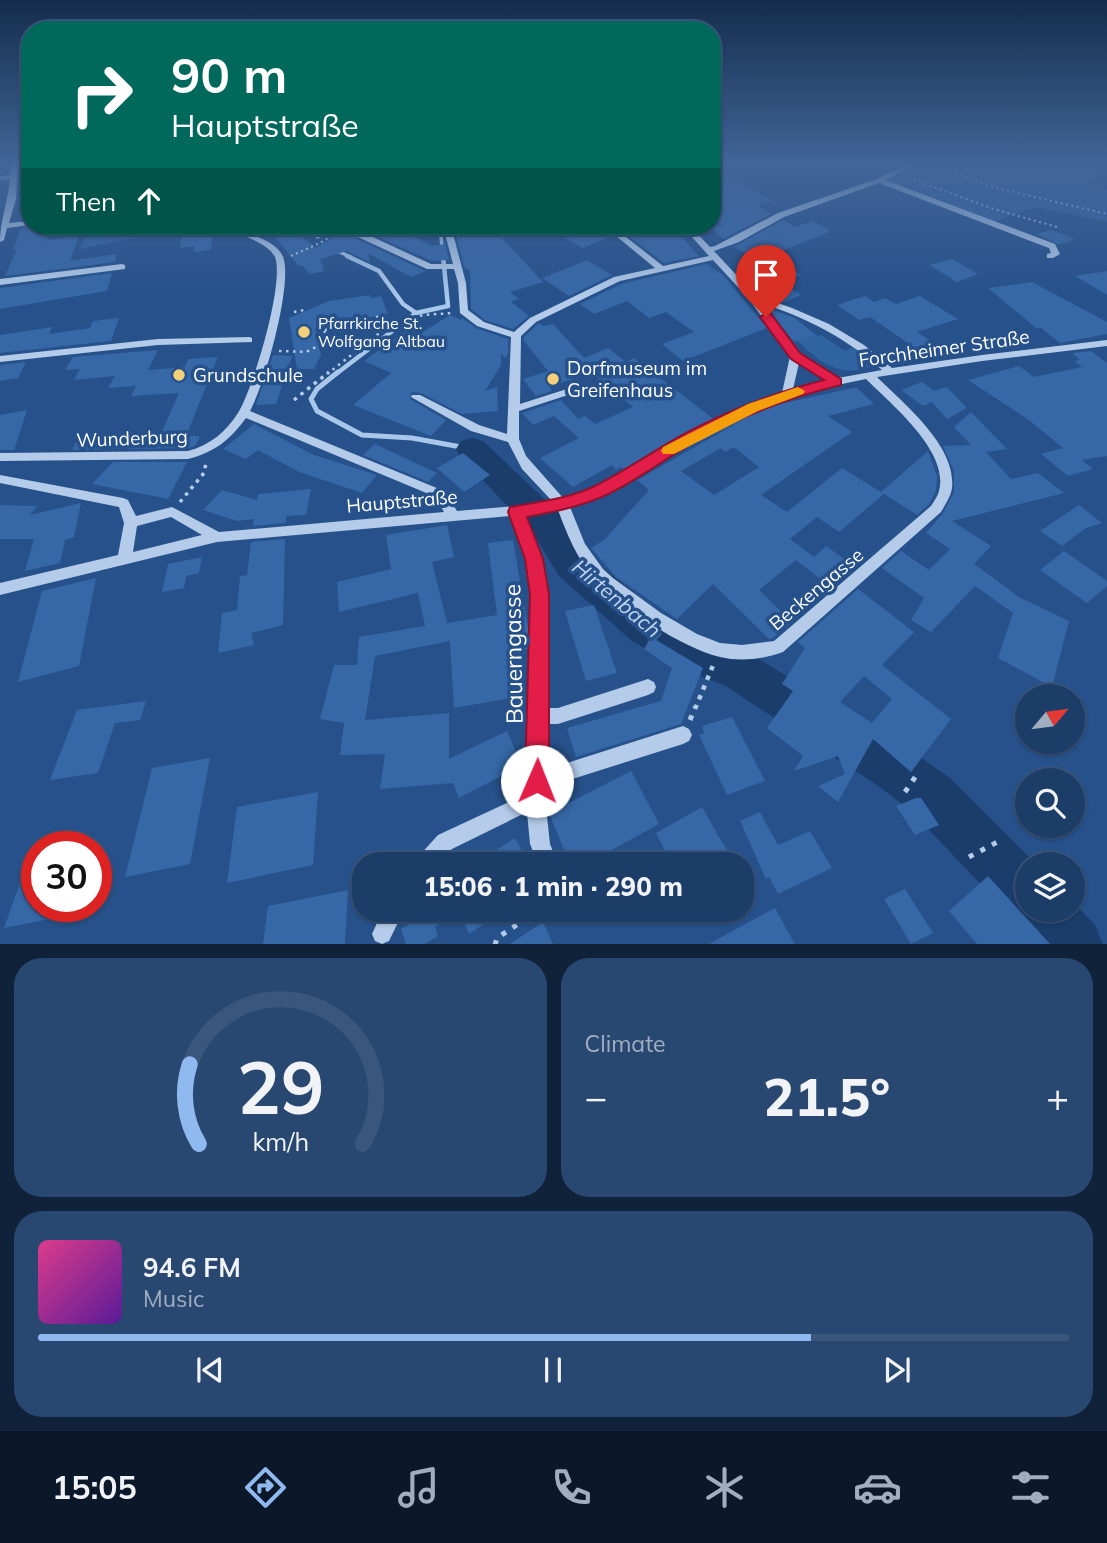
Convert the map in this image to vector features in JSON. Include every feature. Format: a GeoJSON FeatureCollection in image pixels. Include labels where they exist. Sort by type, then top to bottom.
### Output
{"type":"FeatureCollection","features":[{"type":"Feature","properties":{"kind":"street"},"geometry":{"type":"LineString","coordinates":[[556,506],[515,450],[516,335],[533,320],[617,279],[712,254],[749,230],[802,208]]}},
{"type":"Feature","properties":{"kind":"street"},"geometry":{"type":"LineString","coordinates":[[952,208],[1052,246],[1056,254],[1049,256]]}},
{"type":"Feature","properties":{"kind":"street"},"geometry":{"type":"LineString","coordinates":[[0,240],[4,220]]}},
{"type":"Feature","properties":{"kind":"street"},"geometry":{"type":"LineString","coordinates":[[248,235],[274,249],[280,259]]}},
{"type":"Feature","properties":{"kind":"street"},"geometry":{"type":"LineString","coordinates":[[361,235],[430,267],[458,266]]}},
{"type":"Feature","properties":{"kind":"street"},"geometry":{"type":"LineString","coordinates":[[449,235],[462,283],[461,304],[468,317],[499,332],[516,335]]}},
{"type":"Feature","properties":{"kind":"street"},"geometry":{"type":"LineString","coordinates":[[619,235],[660,268]]}},
{"type":"Feature","properties":{"kind":"street"},"geometry":{"type":"LineString","coordinates":[[694,235],[752,297],[795,356],[836,382]]}},
{"type":"Feature","properties":{"kind":"street","name":"Wunderburg"},"geometry":{"type":"LineString","coordinates":[[0,457],[188,455],[208,450],[244,413],[266,351],[276,305],[280,259]]}},
{"type":"Feature","properties":{"kind":"street"},"geometry":{"type":"LineString","coordinates":[[0,282],[122,267]]}},
{"type":"Feature","properties":{"kind":"street"},"geometry":{"type":"LineString","coordinates":[[752,297],[800,312],[878,361],[890,372]]}},
{"type":"Feature","properties":{"kind":"street"},"geometry":{"type":"LineString","coordinates":[[0,359],[148,343],[249,340]]}},
{"type":"Feature","properties":{"kind":"street"},"geometry":{"type":"LineString","coordinates":[[1102,344],[1107,350]]}},
{"type":"Feature","properties":{"kind":"street","name":"Forchheimer Straße"},"geometry":{"type":"LineString","coordinates":[[787,394],[890,372],[1102,344]]}},
{"type":"Feature","properties":{"kind":"street"},"geometry":{"type":"LineString","coordinates":[[787,394],[795,356]]}},
{"type":"Feature","properties":{"kind":"street","name":"Beckengasse"},"geometry":{"type":"LineString","coordinates":[[556,506],[599,573],[671,628],[718,650],[752,653],[778,647],[936,509],[946,489],[945,467],[922,429],[869,376]]}},
{"type":"Feature","properties":{"kind":"street"},"geometry":{"type":"LineString","coordinates":[[515,409],[570,391]]}},
{"type":"Feature","properties":{"kind":"street","name":"Hauptstraße"},"geometry":{"type":"LineString","coordinates":[[0,589],[217,537],[521,512],[556,506],[599,491],[694,435],[787,394]]}},
{"type":"Feature","properties":{"kind":"street"},"geometry":{"type":"LineString","coordinates":[[415,397],[446,410],[482,433],[513,439]]}},
{"type":"Feature","properties":{"kind":"street"},"geometry":{"type":"LineString","coordinates":[[244,413],[440,494],[453,516]]}},
{"type":"Feature","properties":{"kind":"street"},"geometry":{"type":"LineString","coordinates":[[0,479],[123,503],[130,512],[131,522],[124,559]]}},
{"type":"Feature","properties":{"kind":"street"},"geometry":{"type":"LineString","coordinates":[[131,522],[172,512],[217,537]]}},
{"type":"Feature","properties":{"kind":"street","name":"Bauerngasse"},"geometry":{"type":"LineString","coordinates":[[521,512],[540,594],[536,790],[540,845],[543,852]]}},
{"type":"Feature","properties":{"kind":"street"},"geometry":{"type":"LineString","coordinates":[[539,716],[558,716],[649,687]]}},
{"type":"Feature","properties":{"kind":"street"},"geometry":{"type":"LineString","coordinates":[[436,852],[445,842],[536,790],[683,735]]}},
{"type":"Feature","properties":{"kind":"street"},"geometry":{"type":"LineString","coordinates":[[382,934],[388,922]]}},
{"type":"Feature","properties":{"kind":"path"},"geometry":{"type":"LineString","coordinates":[[992,208],[1057,227]]}},
{"type":"Feature","properties":{"kind":"path"},"geometry":{"type":"LineString","coordinates":[[1082,208],[1107,214]]}},
{"type":"Feature","properties":{"kind":"path"},"geometry":{"type":"LineString","coordinates":[[319,235],[325,239]]}},
{"type":"Feature","properties":{"kind":"path"},"geometry":{"type":"LineString","coordinates":[[280,259],[317,248],[332,235]]}},
{"type":"Feature","properties":{"kind":"path"},"geometry":{"type":"LineString","coordinates":[[294,312],[304,310]]}},
{"type":"Feature","properties":{"kind":"path"},"geometry":{"type":"LineString","coordinates":[[324,330],[378,320],[377,317],[385,316],[390,323],[403,329],[422,315],[451,312],[468,317]]}},
{"type":"Feature","properties":{"kind":"path"},"geometry":{"type":"LineString","coordinates":[[294,400],[390,323]]}},
{"type":"Feature","properties":{"kind":"path"},"geometry":{"type":"LineString","coordinates":[[266,351],[306,352],[322,344],[324,330],[320,324]]}},
{"type":"Feature","properties":{"kind":"path"},"geometry":{"type":"LineString","coordinates":[[172,512],[204,473],[208,450]]}},
{"type":"Feature","properties":{"kind":"path"},"geometry":{"type":"LineString","coordinates":[[683,735],[709,677]]}},
{"type":"Feature","properties":{"kind":"path"},"geometry":{"type":"LineString","coordinates":[[905,792],[918,773]]}},
{"type":"Feature","properties":{"kind":"path"},"geometry":{"type":"LineString","coordinates":[[970,857],[1003,839]]}},
{"type":"Feature","properties":{"kind":"path"},"geometry":{"type":"LineString","coordinates":[[495,944],[497,938],[521,922]]}},
{"type":"Feature","properties":{"kind":"shaded area"},"geometry":{"type":"Polygon","coordinates":[[[956,208],[1033,208],[993,222],[956,208]]]}},
{"type":"Feature","properties":{"kind":"shaded area"},"geometry":{"type":"Polygon","coordinates":[[[1041,208],[1107,208],[1107,222],[1041,208]]]}},
{"type":"Feature","properties":{"kind":"shaded area"},"geometry":{"type":"Polygon","coordinates":[[[86,235],[147,235],[80,249],[86,235]]]}},
{"type":"Feature","properties":{"kind":"shaded area"},"geometry":{"type":"Polygon","coordinates":[[[821,335],[845,351],[853,347],[875,364],[864,369],[843,370],[824,362],[798,341],[821,335]]]}},
{"type":"Feature","properties":{"kind":"building"},"geometry":{"type":"Polygon","coordinates":[[[721,208],[762,208],[771,214],[723,239],[719,235],[723,226],[721,208]]]}},
{"type":"Feature","properties":{"kind":"building"},"geometry":{"type":"Polygon","coordinates":[[[783,220],[794,227],[813,221],[831,231],[779,252],[785,255],[776,259],[802,275],[781,282],[801,295],[784,302],[756,293],[737,271],[764,262],[734,247],[783,220]]]}},
{"type":"Feature","properties":{"kind":"building"},"geometry":{"type":"Polygon","coordinates":[[[21,229],[21,235],[49,235],[47,240],[79,236],[70,261],[117,254],[115,262],[5,276],[17,249],[13,250],[21,229]]]}},
{"type":"Feature","properties":{"kind":"building"},"geometry":{"type":"Polygon","coordinates":[[[1051,230],[1075,239],[1059,245],[1037,234],[1051,230]]]}},
{"type":"Feature","properties":{"kind":"building"},"geometry":{"type":"Polygon","coordinates":[[[182,235],[212,235],[211,250],[194,252],[194,246],[180,248],[182,235]]]}},
{"type":"Feature","properties":{"kind":"building"},"geometry":{"type":"Polygon","coordinates":[[[299,235],[316,248],[336,235],[356,235],[357,239],[425,271],[411,277],[368,253],[370,262],[347,251],[320,259],[324,271],[310,274],[302,265],[299,266],[275,237],[299,235]]]}},
{"type":"Feature","properties":{"kind":"building"},"geometry":{"type":"Polygon","coordinates":[[[374,235],[411,235],[431,246],[445,244],[449,260],[432,261],[374,235]]]}},
{"type":"Feature","properties":{"kind":"building"},"geometry":{"type":"Polygon","coordinates":[[[456,235],[514,235],[502,238],[543,282],[510,292],[519,299],[511,302],[529,316],[513,329],[485,320],[471,309],[470,271],[464,267],[456,235]]]}},
{"type":"Feature","properties":{"kind":"building"},"geometry":{"type":"Polygon","coordinates":[[[561,235],[612,236],[583,248],[561,235]]]}},
{"type":"Feature","properties":{"kind":"building"},"geometry":{"type":"Polygon","coordinates":[[[628,235],[680,235],[699,256],[664,263],[628,235]]]}},
{"type":"Feature","properties":{"kind":"building"},"geometry":{"type":"Polygon","coordinates":[[[952,259],[978,274],[957,282],[929,265],[952,259]]]}},
{"type":"Feature","properties":{"kind":"building"},"geometry":{"type":"Polygon","coordinates":[[[587,260],[612,275],[569,296],[542,278],[587,260]]]}},
{"type":"Feature","properties":{"kind":"building"},"geometry":{"type":"Polygon","coordinates":[[[707,264],[724,276],[767,328],[683,361],[662,344],[694,332],[666,312],[649,318],[627,301],[594,314],[580,304],[621,284],[707,264]]]}},
{"type":"Feature","properties":{"kind":"building"},"geometry":{"type":"Polygon","coordinates":[[[1107,271],[1107,295],[1075,276],[1107,271]]]}},
{"type":"Feature","properties":{"kind":"building"},"geometry":{"type":"Polygon","coordinates":[[[112,273],[107,291],[0,309],[0,288],[112,273]]]}},
{"type":"Feature","properties":{"kind":"building"},"geometry":{"type":"Polygon","coordinates":[[[1032,282],[1107,322],[1107,334],[1060,343],[1041,328],[1036,328],[988,288],[1032,282]]]}},
{"type":"Feature","properties":{"kind":"building"},"geometry":{"type":"Polygon","coordinates":[[[370,295],[371,298],[381,296],[388,314],[315,328],[321,355],[314,369],[297,369],[289,318],[329,301],[370,295]]]}},
{"type":"Feature","properties":{"kind":"building"},"geometry":{"type":"Polygon","coordinates":[[[865,296],[874,302],[885,298],[896,304],[920,296],[958,319],[917,332],[934,343],[915,348],[870,317],[859,320],[837,305],[865,296]]]}},
{"type":"Feature","properties":{"kind":"building"},"geometry":{"type":"Polygon","coordinates":[[[768,308],[795,318],[817,336],[794,342],[768,308]]]}},
{"type":"Feature","properties":{"kind":"building"},"geometry":{"type":"Polygon","coordinates":[[[450,315],[508,339],[508,354],[505,358],[501,353],[501,365],[485,391],[497,387],[498,411],[462,414],[421,393],[412,392],[410,399],[446,420],[431,436],[353,405],[391,373],[364,361],[405,332],[416,336],[450,315]]]}},
{"type":"Feature","properties":{"kind":"building"},"geometry":{"type":"Polygon","coordinates":[[[119,318],[111,341],[0,353],[0,335],[52,327],[49,334],[90,328],[93,321],[119,318]]]}},
{"type":"Feature","properties":{"kind":"building"},"geometry":{"type":"Polygon","coordinates":[[[539,323],[543,326],[553,324],[584,358],[608,348],[626,362],[634,358],[715,420],[625,470],[621,467],[616,470],[612,465],[573,487],[540,458],[579,438],[554,416],[533,425],[522,413],[561,400],[578,419],[585,416],[595,424],[633,407],[591,373],[549,387],[552,391],[536,396],[523,379],[548,371],[524,341],[524,337],[539,323]]]}},
{"type":"Feature","properties":{"kind":"building"},"geometry":{"type":"Polygon","coordinates":[[[158,350],[148,370],[185,367],[188,359],[218,357],[186,436],[200,436],[195,446],[188,448],[125,449],[137,437],[160,436],[179,393],[131,396],[136,386],[108,388],[115,376],[74,380],[80,369],[65,370],[73,357],[158,350]]]}},
{"type":"Feature","properties":{"kind":"building"},"geometry":{"type":"Polygon","coordinates":[[[1091,351],[1107,363],[1107,456],[1082,460],[1093,469],[1068,476],[1041,454],[1063,448],[1029,420],[968,380],[1019,366],[1034,377],[1082,367],[1074,361],[1080,360],[1072,353],[1091,351]]]}},
{"type":"Feature","properties":{"kind":"building"},"geometry":{"type":"Polygon","coordinates":[[[273,355],[292,356],[276,404],[256,405],[273,355]]]}},
{"type":"Feature","properties":{"kind":"building"},"geometry":{"type":"Polygon","coordinates":[[[26,362],[18,378],[0,381],[0,365],[26,362]]]}},
{"type":"Feature","properties":{"kind":"building"},"geometry":{"type":"Polygon","coordinates":[[[922,382],[934,391],[947,387],[967,408],[947,419],[932,402],[923,406],[901,390],[922,382]]]}},
{"type":"Feature","properties":{"kind":"building"},"geometry":{"type":"Polygon","coordinates":[[[857,388],[874,404],[828,416],[852,432],[761,495],[787,512],[842,468],[884,494],[839,532],[817,517],[790,539],[814,557],[826,546],[854,566],[832,588],[796,560],[759,590],[792,622],[773,638],[769,639],[713,584],[677,619],[616,577],[591,548],[604,540],[649,490],[637,480],[749,416],[780,404],[857,388]],[[734,447],[725,452],[721,448],[681,471],[714,495],[759,467],[734,447]]]}},
{"type":"Feature","properties":{"kind":"building"},"geometry":{"type":"Polygon","coordinates":[[[27,410],[14,450],[0,450],[0,415],[27,410]]]}},
{"type":"Feature","properties":{"kind":"building"},"geometry":{"type":"Polygon","coordinates":[[[971,412],[1007,449],[986,452],[1011,479],[1038,473],[1064,493],[952,521],[991,546],[974,564],[1019,597],[1069,621],[1053,684],[1046,684],[998,658],[1013,613],[975,586],[931,632],[911,620],[924,598],[882,568],[901,551],[929,570],[950,549],[926,533],[943,513],[954,492],[954,471],[943,446],[971,445],[954,427],[971,412]]]}},
{"type":"Feature","properties":{"kind":"building"},"geometry":{"type":"Polygon","coordinates":[[[254,424],[314,455],[377,475],[362,493],[299,472],[258,450],[246,459],[223,449],[254,424]]]}},
{"type":"Feature","properties":{"kind":"building"},"geometry":{"type":"Polygon","coordinates":[[[127,432],[119,449],[72,450],[79,437],[127,432]]]}},
{"type":"Feature","properties":{"kind":"building"},"geometry":{"type":"Polygon","coordinates":[[[375,444],[437,473],[428,482],[363,455],[375,444]]]}},
{"type":"Feature","properties":{"kind":"building"},"geometry":{"type":"Polygon","coordinates":[[[928,451],[937,476],[936,491],[929,504],[917,515],[881,492],[928,451]]]}},
{"type":"Feature","properties":{"kind":"building"},"geometry":{"type":"Polygon","coordinates":[[[463,453],[490,475],[464,492],[437,468],[463,453]]]}},
{"type":"Feature","properties":{"kind":"building"},"geometry":{"type":"Polygon","coordinates":[[[113,462],[187,462],[168,499],[92,484],[113,462]]]}},
{"type":"Feature","properties":{"kind":"building"},"geometry":{"type":"Polygon","coordinates":[[[311,489],[306,515],[286,516],[286,523],[253,526],[254,519],[237,521],[203,510],[222,490],[257,500],[258,494],[311,489]]]}},
{"type":"Feature","properties":{"kind":"building"},"geometry":{"type":"Polygon","coordinates":[[[81,503],[74,537],[65,540],[60,563],[25,571],[34,539],[0,539],[0,505],[37,506],[30,515],[81,503]]]}},
{"type":"Feature","properties":{"kind":"building"},"geometry":{"type":"Polygon","coordinates":[[[1079,505],[1102,523],[1086,528],[1062,546],[1040,531],[1079,505]]]}},
{"type":"Feature","properties":{"kind":"building"},"geometry":{"type":"Polygon","coordinates":[[[447,525],[454,557],[432,562],[447,623],[497,615],[488,543],[513,540],[529,633],[528,649],[506,653],[512,698],[454,708],[450,641],[375,656],[365,720],[449,713],[449,759],[507,731],[522,765],[459,798],[453,783],[380,789],[385,754],[340,755],[344,723],[320,719],[334,665],[357,665],[359,637],[425,626],[418,593],[339,612],[337,582],[391,569],[386,535],[447,525]]]}},
{"type":"Feature","properties":{"kind":"building"},"geometry":{"type":"Polygon","coordinates":[[[285,539],[283,625],[251,633],[254,645],[218,653],[222,613],[237,610],[240,576],[247,575],[251,542],[285,539]]]}},
{"type":"Feature","properties":{"kind":"building"},"geometry":{"type":"Polygon","coordinates":[[[1064,551],[1107,581],[1107,586],[1087,603],[1040,570],[1064,551]]]}},
{"type":"Feature","properties":{"kind":"building"},"geometry":{"type":"Polygon","coordinates":[[[202,557],[199,573],[186,576],[184,588],[162,592],[168,564],[202,557]]]}},
{"type":"Feature","properties":{"kind":"building"},"geometry":{"type":"Polygon","coordinates":[[[96,578],[79,666],[18,682],[42,591],[96,578]]]}},
{"type":"Feature","properties":{"kind":"building"},"geometry":{"type":"Polygon","coordinates":[[[858,589],[914,632],[882,665],[951,719],[911,772],[873,739],[838,802],[818,786],[845,774],[838,756],[794,771],[803,756],[767,728],[793,691],[782,684],[805,648],[798,642],[858,589]],[[864,676],[840,702],[872,723],[892,699],[864,676]]]}},
{"type":"Feature","properties":{"kind":"building"},"geometry":{"type":"Polygon","coordinates":[[[594,605],[617,673],[586,681],[565,611],[594,605]]]}},
{"type":"Feature","properties":{"kind":"building"},"geometry":{"type":"Polygon","coordinates":[[[655,630],[662,634],[656,640],[703,668],[681,724],[576,757],[567,728],[661,701],[672,668],[644,649],[655,630]]]}},
{"type":"Feature","properties":{"kind":"building"},"geometry":{"type":"Polygon","coordinates":[[[146,701],[140,720],[115,723],[98,773],[50,780],[77,710],[146,701]]]}},
{"type":"Feature","properties":{"kind":"building"},"geometry":{"type":"Polygon","coordinates":[[[732,717],[765,781],[727,795],[699,735],[704,733],[702,726],[732,717]]]}},
{"type":"Feature","properties":{"kind":"building"},"geometry":{"type":"Polygon","coordinates":[[[210,758],[190,864],[125,877],[152,768],[210,758]]]}},
{"type":"Feature","properties":{"kind":"building"},"geometry":{"type":"Polygon","coordinates":[[[631,771],[659,824],[608,852],[565,852],[549,813],[631,771]]]}},
{"type":"Feature","properties":{"kind":"building"},"geometry":{"type":"Polygon","coordinates":[[[318,792],[313,865],[227,883],[237,807],[318,792]]]}},
{"type":"Feature","properties":{"kind":"building"},"geometry":{"type":"Polygon","coordinates":[[[921,798],[939,825],[915,835],[896,806],[921,798]]]}},
{"type":"Feature","properties":{"kind":"building"},"geometry":{"type":"Polygon","coordinates":[[[702,807],[728,852],[666,852],[656,833],[702,807]]]}},
{"type":"Feature","properties":{"kind":"building"},"geometry":{"type":"Polygon","coordinates":[[[760,812],[778,845],[810,831],[832,868],[778,894],[769,877],[766,879],[740,821],[760,812]]]}},
{"type":"Feature","properties":{"kind":"building"},"geometry":{"type":"Polygon","coordinates":[[[515,838],[523,852],[493,852],[515,838]]]}},
{"type":"Feature","properties":{"kind":"building"},"geometry":{"type":"Polygon","coordinates":[[[988,876],[1015,906],[1015,922],[1030,922],[1050,944],[977,944],[949,911],[988,876]]]}},
{"type":"Feature","properties":{"kind":"building"},"geometry":{"type":"Polygon","coordinates":[[[21,881],[21,922],[35,922],[4,928],[21,881]]]}},
{"type":"Feature","properties":{"kind":"building"},"geometry":{"type":"Polygon","coordinates":[[[905,889],[933,933],[911,944],[884,899],[905,889]]]}},
{"type":"Feature","properties":{"kind":"building"},"geometry":{"type":"Polygon","coordinates":[[[348,890],[345,944],[263,944],[268,906],[348,890]]]}},
{"type":"Feature","properties":{"kind":"building"},"geometry":{"type":"Polygon","coordinates":[[[775,908],[795,944],[709,944],[754,922],[754,919],[775,908]]]}},
{"type":"Feature","properties":{"kind":"building"},"geometry":{"type":"Polygon","coordinates":[[[413,922],[443,922],[435,927],[438,936],[425,944],[406,944],[401,929],[413,922]]]}},
{"type":"Feature","properties":{"kind":"building"},"geometry":{"type":"Polygon","coordinates":[[[464,922],[486,922],[469,934],[464,922]]]}},
{"type":"Feature","properties":{"kind":"building"},"geometry":{"type":"Polygon","coordinates":[[[543,922],[553,944],[510,944],[543,922]]]}},
{"type":"Feature","properties":{"kind":"waterway"},"geometry":{"type":"LineString","coordinates":[[441,235],[443,257]]}},
{"type":"Feature","properties":{"kind":"waterway","name":"Hirtenbach"},"geometry":{"type":"LineString","coordinates":[[335,250],[351,257]]}},
{"type":"Feature","properties":{"kind":"waterway","name":"Hirtenbach"},"geometry":{"type":"LineString","coordinates":[[347,256],[379,271],[403,304],[416,313]]}},
{"type":"Feature","properties":{"kind":"waterway"},"geometry":{"type":"LineString","coordinates":[[416,313],[448,306],[443,256]]}},
{"type":"Feature","properties":{"kind":"waterway","name":"Hirtenbach"},"geometry":{"type":"LineString","coordinates":[[336,374],[416,313]]}},
{"type":"Feature","properties":{"kind":"waterway","name":"Hirtenbach"},"geometry":{"type":"LineString","coordinates":[[338,372],[317,389],[311,399],[317,411],[362,435],[412,438],[472,449]]}},
{"type":"Feature","properties":{"kind":"waterway","name":"Hirtenbach"},"geometry":{"type":"LineString","coordinates":[[472,449],[546,523],[572,565],[647,628],[698,656],[737,669],[897,770],[932,796],[1015,882]]}},
{"type":"Feature","properties":{"kind":"waterway","name":"Hirtenbach"},"geometry":{"type":"LineString","coordinates":[[1053,922],[1074,944]]}},
{"type":"Feature","properties":{"kind":"slow traffic"},"geometry":{"type":"LineString","coordinates":[[668,451],[694,435],[753,407],[798,391]]}},
{"type":"Feature","properties":{"kind":"place","name":"Pfarrkirche St. Wolfgang Altbau"},"geometry":{"type":"Point","coordinates":[304,332]}},
{"type":"Feature","properties":{"kind":"place","name":"Grundschule"},"geometry":{"type":"Point","coordinates":[179,375]}},
{"type":"Feature","properties":{"kind":"place","name":"Dorfmuseum im Greifenhaus"},"geometry":{"type":"Point","coordinates":[553,379]}},
{"type":"Feature","properties":{"kind":"route"},"geometry":{"type":"LineString","coordinates":[[537,781],[540,594],[534,559],[516,512],[563,505],[599,491],[694,435],[753,407],[787,394],[836,382],[795,356],[766,317]]}}]}
